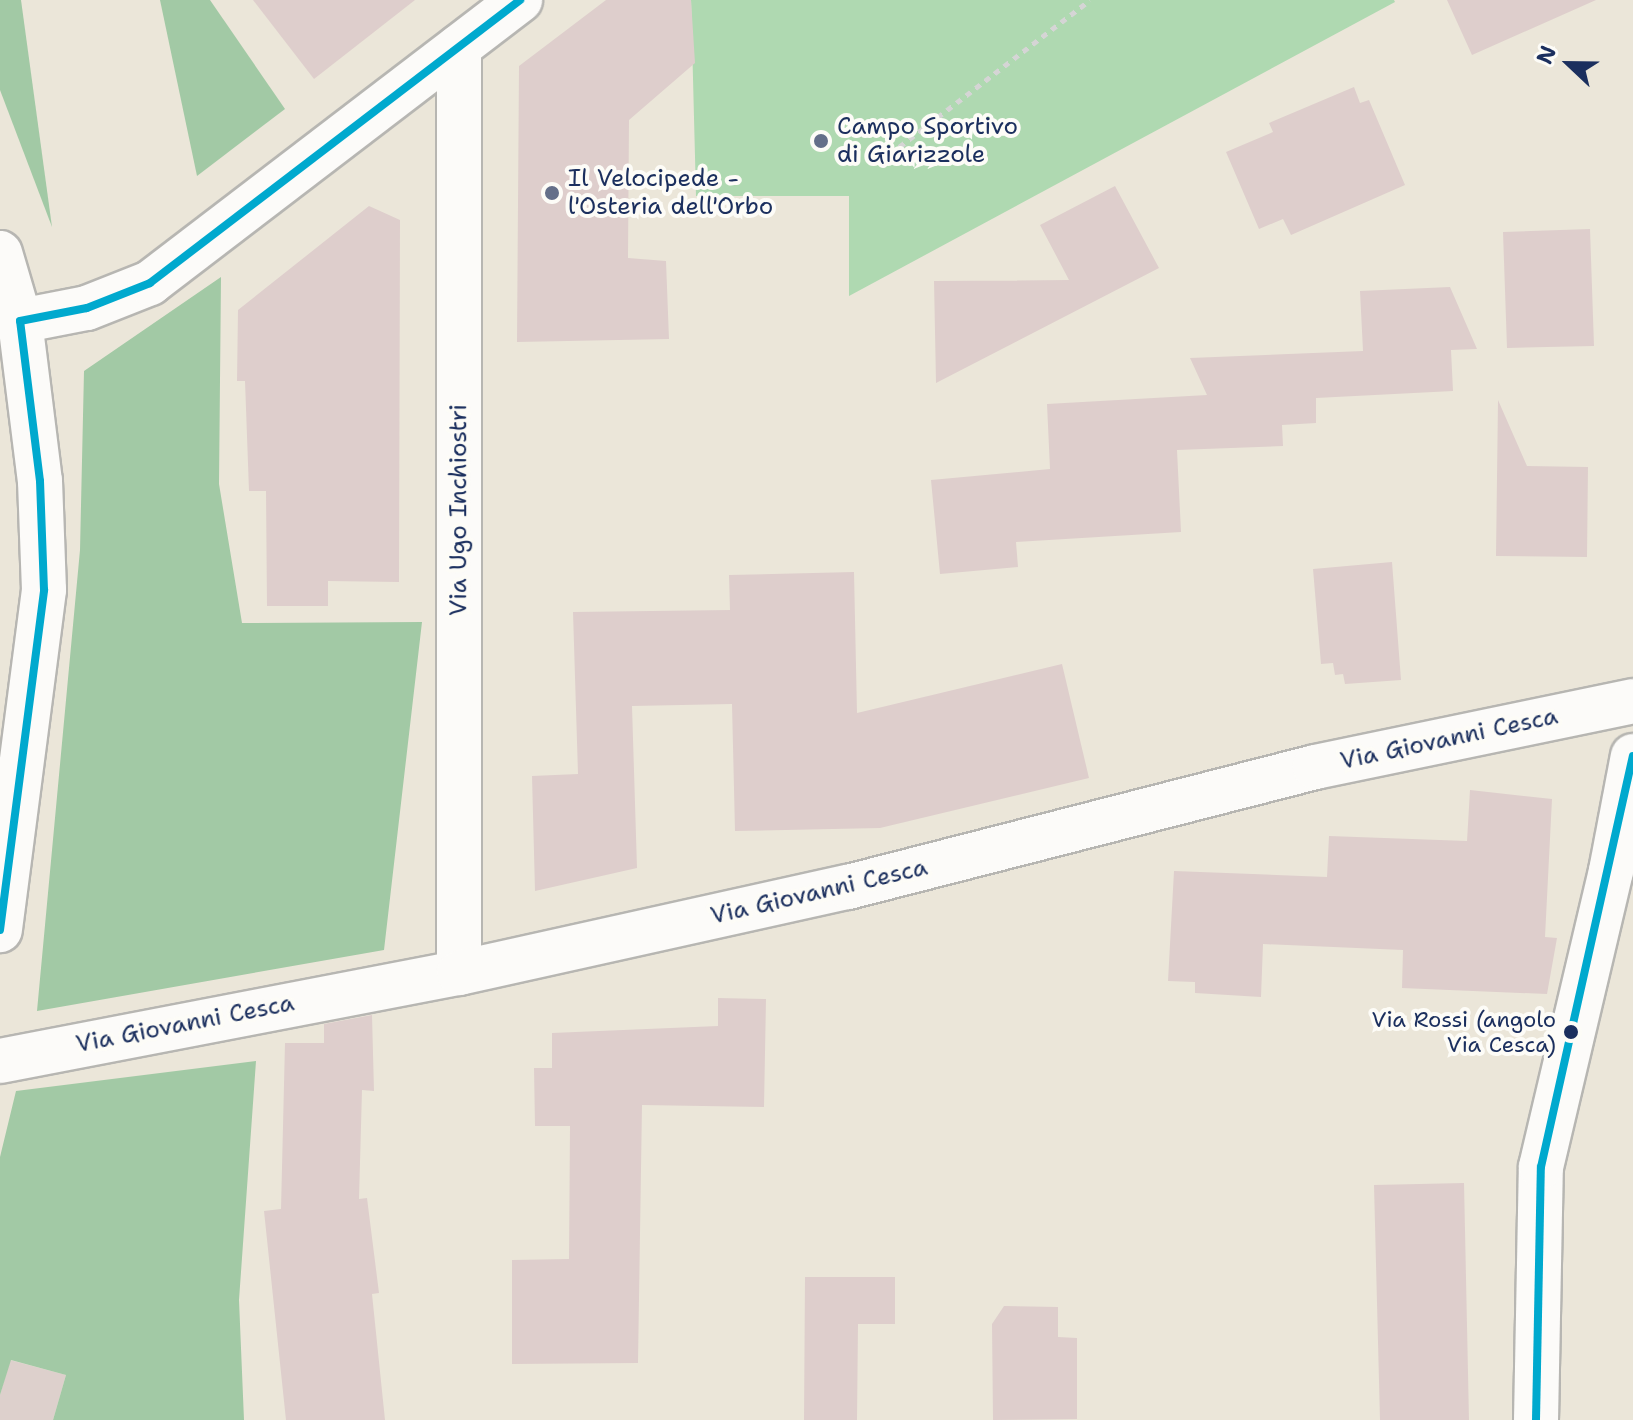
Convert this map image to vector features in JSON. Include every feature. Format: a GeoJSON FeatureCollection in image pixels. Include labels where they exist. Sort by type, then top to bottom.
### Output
{"type":"FeatureCollection","features":[{"type":"Feature","properties":{"kind":"street"},"geometry":{"type":"LineString","coordinates":[[20,321],[87,308],[150,283],[520,0]]}},
{"type":"Feature","properties":{"kind":"street","name":"Via Ugo Inchiostri"},"geometry":{"type":"LineString","coordinates":[[459,47],[459,973]]}},
{"type":"Feature","properties":{"kind":"street"},"geometry":{"type":"LineString","coordinates":[[0,253],[20,321],[40,481],[44,590],[0,930]]}},
{"type":"Feature","properties":{"kind":"street","name":"Via Giovanni Cesca"},"geometry":{"type":"LineString","coordinates":[[0,1061],[459,973],[848,887],[1315,767],[1633,701]]}},
{"type":"Feature","properties":{"kind":"street"},"geometry":{"type":"LineString","coordinates":[[1536,1420],[1541,1167],[1611,871],[1633,756]]}},
{"type":"Feature","properties":{"kind":"path"},"geometry":{"type":"LineString","coordinates":[[890,154],[1090,0]]}},
{"type":"Feature","properties":{"kind":"shaded area"},"geometry":{"type":"Polygon","coordinates":[[[10,1360],[66,1375],[53,1420],[0,1420],[0,1395],[10,1360]]]}},
{"type":"Feature","properties":{"kind":"green space"},"geometry":{"type":"Polygon","coordinates":[[[0,0],[21,0],[52,227],[0,90],[0,0]]]}},
{"type":"Feature","properties":{"kind":"green space"},"geometry":{"type":"Polygon","coordinates":[[[160,0],[210,0],[285,109],[197,176],[160,0]]]}},
{"type":"Feature","properties":{"kind":"green space"},"geometry":{"type":"Polygon","coordinates":[[[691,0],[1395,2],[849,296],[849,196],[696,196],[691,0]]]}},
{"type":"Feature","properties":{"kind":"green space"},"geometry":{"type":"Polygon","coordinates":[[[221,277],[219,484],[242,623],[422,622],[384,950],[37,1011],[80,550],[84,371],[221,277]]]}},
{"type":"Feature","properties":{"kind":"green space"},"geometry":{"type":"Polygon","coordinates":[[[256,1061],[239,1300],[244,1420],[53,1420],[66,1375],[11,1360],[0,1395],[0,1157],[16,1091],[256,1061]]]}},
{"type":"Feature","properties":{"kind":"building"},"geometry":{"type":"Polygon","coordinates":[[[253,0],[415,0],[314,79],[253,0]]]}},
{"type":"Feature","properties":{"kind":"building"},"geometry":{"type":"Polygon","coordinates":[[[606,0],[691,0],[695,63],[629,120],[628,258],[666,261],[669,339],[517,342],[519,66],[606,0]]]}},
{"type":"Feature","properties":{"kind":"building"},"geometry":{"type":"Polygon","coordinates":[[[1447,0],[1596,0],[1472,55],[1447,0]]]}},
{"type":"Feature","properties":{"kind":"building"},"geometry":{"type":"Polygon","coordinates":[[[1354,87],[1360,103],[1369,100],[1405,185],[1291,235],[1283,219],[1259,229],[1226,152],[1273,132],[1269,123],[1354,87]]]}},
{"type":"Feature","properties":{"kind":"building"},"geometry":{"type":"Polygon","coordinates":[[[1115,186],[1159,268],[936,383],[934,281],[1069,280],[1040,225],[1115,186]]]}},
{"type":"Feature","properties":{"kind":"building"},"geometry":{"type":"Polygon","coordinates":[[[369,206],[400,220],[399,582],[328,581],[328,606],[267,606],[266,491],[249,491],[245,381],[237,381],[238,310],[369,206]]]}},
{"type":"Feature","properties":{"kind":"building"},"geometry":{"type":"Polygon","coordinates":[[[1590,229],[1594,346],[1507,348],[1503,232],[1590,229]]]}},
{"type":"Feature","properties":{"kind":"building"},"geometry":{"type":"Polygon","coordinates":[[[1450,287],[1477,349],[1451,350],[1453,391],[1316,398],[1316,423],[1282,425],[1283,446],[1177,450],[1181,532],[1016,542],[1018,567],[940,574],[931,480],[1050,469],[1047,404],[1207,395],[1190,358],[1363,351],[1360,291],[1450,287]]]}},
{"type":"Feature","properties":{"kind":"building"},"geometry":{"type":"Polygon","coordinates":[[[1498,400],[1527,466],[1588,467],[1587,557],[1496,556],[1498,400]]]}},
{"type":"Feature","properties":{"kind":"building"},"geometry":{"type":"Polygon","coordinates":[[[1392,562],[1401,680],[1345,684],[1343,674],[1335,675],[1333,663],[1321,664],[1313,569],[1392,562]]]}},
{"type":"Feature","properties":{"kind":"building"},"geometry":{"type":"Polygon","coordinates":[[[854,572],[857,713],[1062,664],[1089,778],[880,828],[735,831],[732,704],[632,706],[637,868],[535,891],[532,776],[578,774],[573,612],[730,610],[729,575],[854,572]]]}},
{"type":"Feature","properties":{"kind":"building"},"geometry":{"type":"Polygon","coordinates":[[[1470,790],[1552,799],[1545,937],[1557,938],[1547,994],[1402,988],[1403,950],[1263,944],[1261,997],[1195,993],[1195,982],[1168,981],[1174,871],[1327,877],[1329,836],[1467,841],[1470,790]]]}},
{"type":"Feature","properties":{"kind":"building"},"geometry":{"type":"Polygon","coordinates":[[[718,998],[766,999],[764,1107],[642,1105],[638,1363],[512,1364],[512,1260],[569,1259],[570,1126],[535,1126],[534,1068],[552,1068],[552,1033],[718,1026],[718,998]]]}},
{"type":"Feature","properties":{"kind":"building"},"geometry":{"type":"Polygon","coordinates":[[[372,1015],[374,1091],[362,1090],[359,1199],[367,1198],[379,1293],[372,1294],[385,1420],[286,1420],[264,1211],[281,1209],[285,1043],[324,1043],[324,1024],[372,1015]]]}},
{"type":"Feature","properties":{"kind":"building"},"geometry":{"type":"Polygon","coordinates":[[[1464,1183],[1469,1420],[1380,1420],[1374,1185],[1464,1183]]]}},
{"type":"Feature","properties":{"kind":"building"},"geometry":{"type":"Polygon","coordinates":[[[805,1277],[895,1277],[895,1324],[858,1324],[857,1420],[804,1420],[805,1277]]]}},
{"type":"Feature","properties":{"kind":"building"},"geometry":{"type":"Polygon","coordinates":[[[1004,1306],[1058,1307],[1058,1337],[1077,1338],[1077,1419],[993,1420],[992,1324],[1004,1306]]]}},
{"type":"Feature","properties":{"kind":"transit line"},"geometry":{"type":"LineString","coordinates":[[20,321],[87,308],[150,283],[520,0]]}},
{"type":"Feature","properties":{"kind":"transit line"},"geometry":{"type":"LineString","coordinates":[[0,930],[44,590],[40,481],[20,321]]}},
{"type":"Feature","properties":{"kind":"transit line"},"geometry":{"type":"LineString","coordinates":[[1536,1420],[1541,1167],[1633,756]]}},
{"type":"Feature","properties":{"kind":"place","name":"Campo Sportivo di Giarizzole"},"geometry":{"type":"Point","coordinates":[821,141]}},
{"type":"Feature","properties":{"kind":"place","name":"Il Velocipede - l'Osteria dell'Orbo"},"geometry":{"type":"Point","coordinates":[552,193]}},
{"type":"Feature","properties":{"kind":"place","name":"Via Rossi (angolo Via Cesca)"},"geometry":{"type":"Point","coordinates":[1571,1032]}}]}
